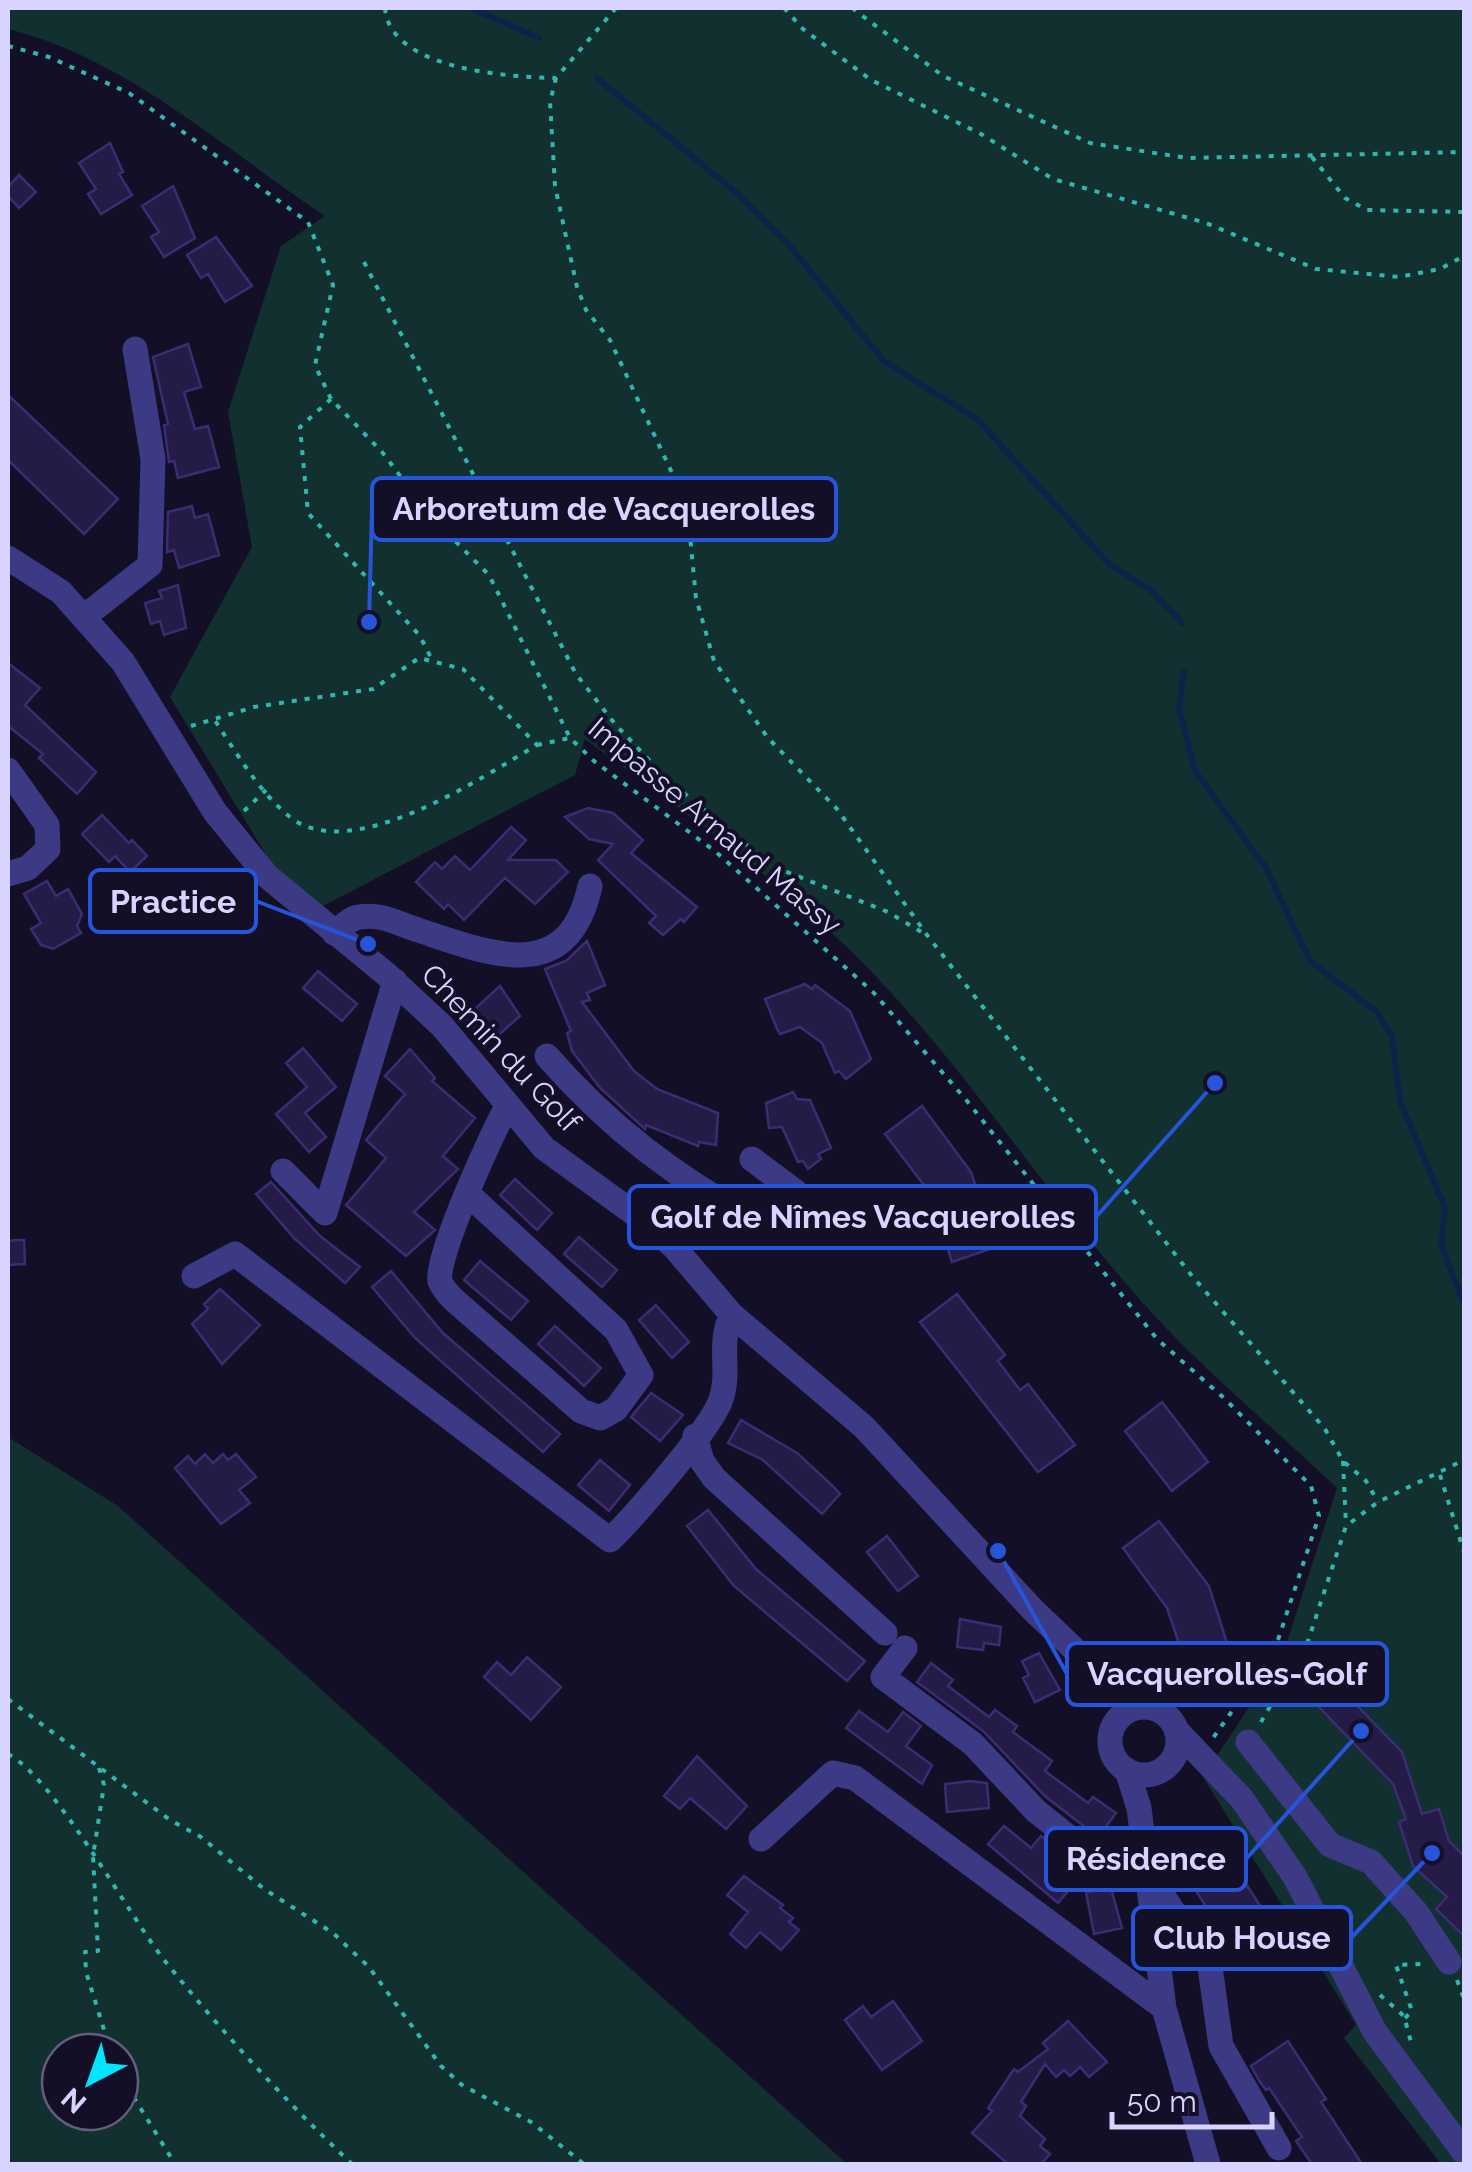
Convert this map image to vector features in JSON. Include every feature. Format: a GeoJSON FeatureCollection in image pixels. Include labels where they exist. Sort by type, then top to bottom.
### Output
{"type":"FeatureCollection","features":[{"type":"Feature","properties":{"kind":"street"},"geometry":{"type":"LineString","coordinates":[[85,616],[150,565],[153,458],[135,349]]}},
{"type":"Feature","properties":{"kind":"street","name":"Chemin du Golf"},"geometry":{"type":"LineString","coordinates":[[8,558],[61,592],[123,662],[215,812],[253,861],[442,1026],[544,1148],[674,1247],[732,1315],[895,1458],[1033,1610],[1136,1708]]}},
{"type":"Feature","properties":{"kind":"street"},"geometry":{"type":"LineString","coordinates":[[8,770],[47,826],[48,848],[28,868],[8,874]]}},
{"type":"Feature","properties":{"kind":"street"},"geometry":{"type":"LineString","coordinates":[[334,933],[354,917],[382,916],[521,959],[564,942],[583,918],[590,886]]}},
{"type":"Feature","properties":{"kind":"street"},"geometry":{"type":"LineString","coordinates":[[283,1170],[325,1213],[395,981]]}},
{"type":"Feature","properties":{"kind":"street"},"geometry":{"type":"LineString","coordinates":[[547,1056],[590,1107],[649,1155],[737,1212],[777,1232],[803,1214],[796,1192],[752,1160]]}},
{"type":"Feature","properties":{"kind":"street"},"geometry":{"type":"LineString","coordinates":[[468,1194],[616,1330],[641,1374],[616,1408],[600,1418],[581,1412],[454,1300],[440,1282],[440,1267],[468,1194],[508,1105]]}},
{"type":"Feature","properties":{"kind":"street"},"geometry":{"type":"LineString","coordinates":[[662,1215],[737,1212]]}},
{"type":"Feature","properties":{"kind":"street"},"geometry":{"type":"LineString","coordinates":[[194,1276],[235,1254],[610,1540],[638,1514],[722,1399],[723,1332],[732,1315]]}},
{"type":"Feature","properties":{"kind":"street"},"geometry":{"type":"LineString","coordinates":[[695,1436],[702,1461],[714,1478],[895,1641],[883,1677],[974,1744],[1036,1811],[1110,1870],[1149,1876],[1210,1966],[1220,2046],[1279,2148]]}},
{"type":"Feature","properties":{"kind":"street"},"geometry":{"type":"LineString","coordinates":[[1110,1681],[1112,1752],[1139,1771]]}},
{"type":"Feature","properties":{"kind":"street"},"geometry":{"type":"LineString","coordinates":[[1112,1729],[1118,1719],[1136,1708],[1157,1710],[1242,1799],[1295,1877],[1375,2032],[1464,2152]]}},
{"type":"Feature","properties":{"kind":"street"},"geometry":{"type":"LineString","coordinates":[[1174,1757],[1176,1730]]}},
{"type":"Feature","properties":{"kind":"street"},"geometry":{"type":"LineString","coordinates":[[1248,1742],[1330,1846],[1371,1862],[1416,1912],[1449,1962]]}},
{"type":"Feature","properties":{"kind":"street"},"geometry":{"type":"LineString","coordinates":[[1139,1771],[1174,1757],[1203,1754]]}},
{"type":"Feature","properties":{"kind":"street"},"geometry":{"type":"LineString","coordinates":[[1139,1771],[1139,1808],[1164,2008],[1208,2164]]}},
{"type":"Feature","properties":{"kind":"street"},"geometry":{"type":"LineString","coordinates":[[762,1838],[832,1774],[855,1778],[1164,2008]]}},
{"type":"Feature","properties":{"kind":"path"},"geometry":{"type":"LineString","coordinates":[[385,8],[394,33],[438,62],[464,69],[556,78]]}},
{"type":"Feature","properties":{"kind":"path"},"geometry":{"type":"LineString","coordinates":[[616,8],[556,78],[550,102],[553,172],[586,310],[610,340],[687,506],[696,598],[714,662],[732,693],[768,738],[837,809],[928,935],[1192,1276],[1325,1429],[1343,1462],[1366,1481],[1378,1502]]}},
{"type":"Feature","properties":{"kind":"path"},"geometry":{"type":"LineString","coordinates":[[784,8],[803,28],[871,80],[981,134],[1053,178],[1206,223],[1316,269],[1399,277],[1440,269],[1464,256]]}},
{"type":"Feature","properties":{"kind":"path"},"geometry":{"type":"LineString","coordinates":[[852,8],[943,76],[1090,144],[1186,158],[1464,152]]}},
{"type":"Feature","properties":{"kind":"path","name":"Impasse Arnaud Massy"},"geometry":{"type":"LineString","coordinates":[[8,46],[49,57],[128,93],[308,222],[333,285],[315,365],[331,399],[382,452],[432,518],[488,576],[570,738],[594,762],[716,852],[873,992],[967,1101],[1157,1339],[1225,1398],[1311,1486],[1319,1516],[1274,1652],[1203,1754]]}},
{"type":"Feature","properties":{"kind":"path"},"geometry":{"type":"LineString","coordinates":[[1310,156],[1345,198],[1366,210],[1464,212]]}},
{"type":"Feature","properties":{"kind":"path"},"geometry":{"type":"LineString","coordinates":[[364,262],[576,674],[615,724],[666,779],[777,868],[888,912],[928,935]]}},
{"type":"Feature","properties":{"kind":"path"},"geometry":{"type":"LineString","coordinates":[[331,399],[300,427],[308,513],[420,636],[433,662]]}},
{"type":"Feature","properties":{"kind":"path"},"geometry":{"type":"LineString","coordinates":[[168,733],[254,707],[374,690],[420,658],[463,669],[537,745]]}},
{"type":"Feature","properties":{"kind":"path"},"geometry":{"type":"LineString","coordinates":[[214,719],[291,818],[321,830],[361,830],[450,796],[537,745],[570,738]]}},
{"type":"Feature","properties":{"kind":"path"},"geometry":{"type":"LineString","coordinates":[[243,812],[266,790]]}},
{"type":"Feature","properties":{"kind":"path"},"geometry":{"type":"LineString","coordinates":[[1346,1526],[1378,1502],[1464,1460]]}},
{"type":"Feature","properties":{"kind":"path"},"geometry":{"type":"LineString","coordinates":[[1248,1742],[1308,1641],[1346,1526],[1343,1462]]}},
{"type":"Feature","properties":{"kind":"path"},"geometry":{"type":"LineString","coordinates":[[1440,1474],[1464,1552]]}},
{"type":"Feature","properties":{"kind":"path"},"geometry":{"type":"LineString","coordinates":[[8,1699],[99,1768],[201,1837],[264,1889],[333,1933],[370,1967],[440,2066],[462,2085],[532,2122],[584,2164]]}},
{"type":"Feature","properties":{"kind":"path"},"geometry":{"type":"LineString","coordinates":[[8,1754],[18,1760],[94,1856],[164,1959],[297,2113],[352,2164]]}},
{"type":"Feature","properties":{"kind":"path"},"geometry":{"type":"LineString","coordinates":[[99,1768],[104,1785],[94,1856],[98,1951],[84,1952],[86,1972],[105,2032]]}},
{"type":"Feature","properties":{"kind":"path"},"geometry":{"type":"LineString","coordinates":[[1405,2018],[1412,2011],[1396,1965],[1449,1962]]}},
{"type":"Feature","properties":{"kind":"path"},"geometry":{"type":"LineString","coordinates":[[140,2108],[175,2164]]}},
{"type":"Feature","properties":{"kind":"green space"},"geometry":{"type":"Polygon","coordinates":[[[8,8],[1464,8],[1464,2164],[1441,2164],[1344,2038],[1356,2025],[1203,1777],[1282,1657],[1337,1488],[1166,1328],[1082,1231],[963,1078],[880,980],[774,883],[585,739],[575,775],[321,907],[271,863],[170,697],[252,547],[228,412],[281,246],[325,216],[134,83],[51,43],[8,29],[8,8]]]}},
{"type":"Feature","properties":{"kind":"green space"},"geometry":{"type":"Polygon","coordinates":[[[8,1437],[118,1506],[847,2164],[8,2164],[8,1437]]]}},
{"type":"Feature","properties":{"kind":"building"},"geometry":{"type":"Polygon","coordinates":[[[110,143],[123,172],[119,174],[132,195],[101,214],[88,194],[96,189],[79,163],[110,143]]]}},
{"type":"Feature","properties":{"kind":"building"},"geometry":{"type":"Polygon","coordinates":[[[19,175],[36,192],[19,208],[8,196],[8,187],[19,175]]]}},
{"type":"Feature","properties":{"kind":"building"},"geometry":{"type":"Polygon","coordinates":[[[173,186],[195,238],[164,257],[151,237],[159,232],[142,206],[173,186]]]}},
{"type":"Feature","properties":{"kind":"building"},"geometry":{"type":"Polygon","coordinates":[[[216,237],[252,286],[225,302],[208,274],[201,278],[187,255],[216,237]]]}},
{"type":"Feature","properties":{"kind":"building"},"geometry":{"type":"Polygon","coordinates":[[[188,344],[201,387],[184,392],[195,429],[208,426],[219,467],[178,478],[174,461],[169,462],[164,425],[168,424],[153,357],[188,344]]]}},
{"type":"Feature","properties":{"kind":"building"},"geometry":{"type":"Polygon","coordinates":[[[8,395],[118,499],[84,534],[8,460],[8,395]]]}},
{"type":"Feature","properties":{"kind":"building"},"geometry":{"type":"Polygon","coordinates":[[[192,506],[195,518],[208,514],[219,555],[179,568],[174,550],[167,552],[168,512],[192,506]]]}},
{"type":"Feature","properties":{"kind":"building"},"geometry":{"type":"Polygon","coordinates":[[[178,585],[186,628],[164,635],[160,621],[151,624],[145,603],[162,598],[159,591],[178,585]]]}},
{"type":"Feature","properties":{"kind":"building"},"geometry":{"type":"Polygon","coordinates":[[[8,663],[40,688],[25,705],[96,772],[77,794],[39,758],[43,754],[8,726],[8,663]]]}},
{"type":"Feature","properties":{"kind":"building"},"geometry":{"type":"Polygon","coordinates":[[[588,808],[613,813],[643,840],[631,853],[697,907],[684,922],[681,919],[663,935],[649,923],[656,916],[598,860],[613,844],[589,839],[565,817],[588,808]]]}},
{"type":"Feature","properties":{"kind":"building"},"geometry":{"type":"Polygon","coordinates":[[[102,815],[147,856],[130,872],[115,856],[109,862],[82,834],[102,815]]]}},
{"type":"Feature","properties":{"kind":"building"},"geometry":{"type":"Polygon","coordinates":[[[511,827],[526,840],[508,860],[556,860],[568,872],[535,904],[505,878],[464,920],[448,904],[444,909],[416,882],[435,862],[442,869],[455,856],[470,870],[511,827]]]}},
{"type":"Feature","properties":{"kind":"building"},"geometry":{"type":"Polygon","coordinates":[[[47,881],[56,896],[68,889],[82,914],[77,926],[81,933],[53,949],[41,945],[31,929],[41,923],[24,894],[47,881]]]}},
{"type":"Feature","properties":{"kind":"building"},"geometry":{"type":"Polygon","coordinates":[[[587,941],[605,985],[587,993],[590,1000],[582,1002],[634,1071],[657,1089],[718,1113],[716,1145],[699,1142],[698,1146],[646,1125],[645,1129],[600,1088],[572,1051],[567,1033],[571,1031],[545,969],[566,961],[587,941]]]}},
{"type":"Feature","properties":{"kind":"building"},"geometry":{"type":"Polygon","coordinates":[[[318,971],[357,1004],[342,1021],[303,988],[318,971]]]}},
{"type":"Feature","properties":{"kind":"building"},"geometry":{"type":"Polygon","coordinates":[[[805,984],[812,989],[815,985],[850,1011],[871,1059],[846,1079],[839,1071],[835,1073],[822,1043],[800,1027],[780,1034],[777,1029],[765,999],[805,984]]]}},
{"type":"Feature","properties":{"kind":"building"},"geometry":{"type":"Polygon","coordinates":[[[500,986],[520,1016],[493,1040],[484,1031],[480,1035],[465,1018],[500,986]]]}},
{"type":"Feature","properties":{"kind":"building"},"geometry":{"type":"Polygon","coordinates":[[[303,1048],[336,1087],[305,1113],[326,1137],[309,1152],[276,1114],[307,1087],[286,1063],[303,1048]]]}},
{"type":"Feature","properties":{"kind":"building"},"geometry":{"type":"Polygon","coordinates":[[[410,1049],[435,1078],[432,1081],[475,1118],[443,1156],[458,1169],[414,1212],[435,1230],[406,1256],[346,1205],[386,1158],[366,1140],[405,1094],[385,1076],[410,1049]]]}},
{"type":"Feature","properties":{"kind":"building"},"geometry":{"type":"Polygon","coordinates":[[[793,1092],[797,1099],[810,1100],[831,1148],[818,1154],[821,1159],[808,1169],[803,1161],[798,1162],[782,1127],[769,1128],[766,1103],[793,1092]]]}},
{"type":"Feature","properties":{"kind":"building"},"geometry":{"type":"Polygon","coordinates":[[[922,1106],[971,1172],[996,1247],[952,1262],[930,1193],[885,1134],[922,1106]]]}},
{"type":"Feature","properties":{"kind":"building"},"geometry":{"type":"Polygon","coordinates":[[[515,1179],[552,1213],[537,1230],[500,1195],[515,1179]]]}},
{"type":"Feature","properties":{"kind":"building"},"geometry":{"type":"Polygon","coordinates":[[[271,1182],[320,1236],[360,1267],[345,1283],[294,1238],[256,1194],[271,1182]]]}},
{"type":"Feature","properties":{"kind":"building"},"geometry":{"type":"Polygon","coordinates":[[[579,1237],[617,1270],[602,1287],[564,1254],[579,1237]]]}},
{"type":"Feature","properties":{"kind":"building"},"geometry":{"type":"Polygon","coordinates":[[[24,1240],[25,1264],[8,1265],[8,1241],[24,1240]]]}},
{"type":"Feature","properties":{"kind":"building"},"geometry":{"type":"Polygon","coordinates":[[[480,1261],[528,1301],[511,1320],[464,1280],[480,1261]]]}},
{"type":"Feature","properties":{"kind":"building"},"geometry":{"type":"Polygon","coordinates":[[[391,1271],[443,1333],[560,1434],[543,1452],[415,1338],[372,1287],[391,1271]]]}},
{"type":"Feature","properties":{"kind":"building"},"geometry":{"type":"Polygon","coordinates":[[[220,1289],[260,1325],[222,1364],[192,1324],[208,1309],[204,1304],[220,1289]]]}},
{"type":"Feature","properties":{"kind":"building"},"geometry":{"type":"Polygon","coordinates":[[[957,1294],[1005,1355],[998,1361],[1020,1390],[1028,1384],[1075,1445],[1038,1472],[920,1322],[957,1294]]]}},
{"type":"Feature","properties":{"kind":"building"},"geometry":{"type":"Polygon","coordinates":[[[656,1305],[689,1342],[672,1358],[639,1320],[656,1305]]]}},
{"type":"Feature","properties":{"kind":"building"},"geometry":{"type":"Polygon","coordinates":[[[555,1326],[601,1368],[584,1386],[538,1344],[555,1326]]]}},
{"type":"Feature","properties":{"kind":"building"},"geometry":{"type":"Polygon","coordinates":[[[651,1393],[683,1415],[660,1441],[631,1417],[651,1393]]]}},
{"type":"Feature","properties":{"kind":"building"},"geometry":{"type":"Polygon","coordinates":[[[1162,1402],[1208,1462],[1172,1491],[1125,1431],[1162,1402]]]}},
{"type":"Feature","properties":{"kind":"building"},"geometry":{"type":"Polygon","coordinates":[[[741,1420],[797,1453],[835,1488],[840,1494],[822,1514],[763,1460],[728,1443],[741,1420]]]}},
{"type":"Feature","properties":{"kind":"building"},"geometry":{"type":"Polygon","coordinates":[[[205,1454],[213,1463],[223,1454],[228,1460],[236,1454],[256,1477],[239,1490],[250,1503],[221,1524],[175,1468],[188,1456],[195,1464],[205,1454]]]}},
{"type":"Feature","properties":{"kind":"building"},"geometry":{"type":"Polygon","coordinates":[[[600,1460],[630,1485],[609,1511],[578,1485],[600,1460]]]}},
{"type":"Feature","properties":{"kind":"building"},"geometry":{"type":"Polygon","coordinates":[[[708,1510],[756,1569],[865,1661],[847,1681],[734,1586],[687,1526],[708,1510]]]}},
{"type":"Feature","properties":{"kind":"building"},"geometry":{"type":"Polygon","coordinates":[[[1159,1521],[1209,1586],[1233,1662],[1190,1676],[1167,1608],[1123,1548],[1159,1521]]]}},
{"type":"Feature","properties":{"kind":"building"},"geometry":{"type":"Polygon","coordinates":[[[887,1536],[918,1576],[898,1591],[867,1552],[887,1536]]]}},
{"type":"Feature","properties":{"kind":"building"},"geometry":{"type":"Polygon","coordinates":[[[960,1619],[1001,1627],[999,1645],[984,1643],[983,1650],[957,1647],[960,1619]]]}},
{"type":"Feature","properties":{"kind":"building"},"geometry":{"type":"Polygon","coordinates":[[[1039,1653],[1060,1690],[1035,1702],[1023,1678],[1029,1675],[1022,1661],[1039,1653]]]}},
{"type":"Feature","properties":{"kind":"building"},"geometry":{"type":"Polygon","coordinates":[[[527,1657],[561,1687],[531,1720],[484,1677],[497,1662],[511,1675],[527,1657]]]}},
{"type":"Feature","properties":{"kind":"building"},"geometry":{"type":"Polygon","coordinates":[[[931,1663],[953,1680],[948,1686],[989,1717],[995,1710],[1017,1726],[1013,1732],[1052,1761],[1045,1771],[1088,1803],[1093,1797],[1116,1813],[1098,1837],[1046,1797],[983,1731],[917,1682],[931,1663]]]}},
{"type":"Feature","properties":{"kind":"building"},"geometry":{"type":"Polygon","coordinates":[[[1337,1685],[1402,1752],[1422,1814],[1439,1809],[1449,1841],[1464,1856],[1464,1936],[1436,1909],[1447,1897],[1413,1866],[1399,1822],[1406,1819],[1393,1784],[1317,1705],[1337,1685]]]}},
{"type":"Feature","properties":{"kind":"building"},"geometry":{"type":"Polygon","coordinates":[[[859,1711],[888,1732],[903,1712],[921,1726],[906,1746],[932,1765],[922,1784],[846,1728],[859,1711]]]}},
{"type":"Feature","properties":{"kind":"building"},"geometry":{"type":"Polygon","coordinates":[[[697,1756],[747,1806],[726,1829],[690,1798],[680,1809],[664,1796],[697,1756]]]}},
{"type":"Feature","properties":{"kind":"building"},"geometry":{"type":"Polygon","coordinates":[[[987,1783],[989,1808],[947,1812],[945,1784],[987,1783]]]}},
{"type":"Feature","properties":{"kind":"building"},"geometry":{"type":"Polygon","coordinates":[[[1004,1826],[1031,1848],[1041,1836],[1059,1850],[1048,1863],[1074,1884],[1058,1903],[988,1844],[1004,1826]]]}},
{"type":"Feature","properties":{"kind":"building"},"geometry":{"type":"Polygon","coordinates":[[[1235,1867],[1285,1944],[1246,1970],[1196,1891],[1235,1867]]]}},
{"type":"Feature","properties":{"kind":"building"},"geometry":{"type":"Polygon","coordinates":[[[744,1876],[783,1905],[780,1908],[793,1918],[789,1922],[799,1930],[781,1950],[760,1932],[746,1948],[730,1934],[748,1912],[727,1895],[744,1876]]]}},
{"type":"Feature","properties":{"kind":"building"},"geometry":{"type":"Polygon","coordinates":[[[1111,1888],[1122,1928],[1094,1934],[1086,1892],[1111,1888]]]}},
{"type":"Feature","properties":{"kind":"building"},"geometry":{"type":"Polygon","coordinates":[[[893,2001],[922,2041],[882,2070],[845,2020],[863,2006],[871,2017],[893,2001]]]}},
{"type":"Feature","properties":{"kind":"building"},"geometry":{"type":"Polygon","coordinates":[[[1068,2021],[1107,2062],[1089,2077],[1080,2067],[1070,2076],[1064,2070],[1056,2077],[1045,2064],[1021,2102],[1026,2106],[1020,2116],[1045,2139],[1040,2146],[1050,2154],[1041,2164],[1008,2164],[972,2133],[992,2111],[988,2108],[1014,2069],[1018,2072],[1048,2049],[1043,2043],[1068,2021]]]}},
{"type":"Feature","properties":{"kind":"building"},"geometry":{"type":"Polygon","coordinates":[[[1288,2041],[1326,2099],[1321,2102],[1362,2164],[1312,2164],[1296,2141],[1302,2137],[1269,2088],[1266,2090],[1260,2082],[1251,2066],[1288,2041]]]}},
{"type":"Feature","properties":{"kind":"waterway"},"geometry":{"type":"LineString","coordinates":[[471,8],[539,38]]}},
{"type":"Feature","properties":{"kind":"waterway"},"geometry":{"type":"LineString","coordinates":[[597,78],[732,189],[788,244],[884,361],[978,420],[1110,565],[1151,590],[1182,623]]}},
{"type":"Feature","properties":{"kind":"waterway"},"geometry":{"type":"LineString","coordinates":[[1184,672],[1179,708],[1195,771],[1266,868],[1310,961],[1378,1013],[1392,1037],[1400,1101],[1445,1208],[1441,1245],[1464,1304]]}},
{"type":"Feature","properties":{"kind":"place","name":"Arboretum de Vacquerolles"},"geometry":{"type":"Point","coordinates":[369,622]}},
{"type":"Feature","properties":{"kind":"place","name":"Practice"},"geometry":{"type":"Point","coordinates":[368,944]}},
{"type":"Feature","properties":{"kind":"place","name":"Golf de Nîmes Vacquerolles"},"geometry":{"type":"Point","coordinates":[1215,1083]}},
{"type":"Feature","properties":{"kind":"place","name":"Vacquerolles-Golf"},"geometry":{"type":"Point","coordinates":[998,1551]}},
{"type":"Feature","properties":{"kind":"place","name":"Résidence"},"geometry":{"type":"Point","coordinates":[1361,1731]}},
{"type":"Feature","properties":{"kind":"place","name":"Club House"},"geometry":{"type":"Point","coordinates":[1432,1853]}}]}
